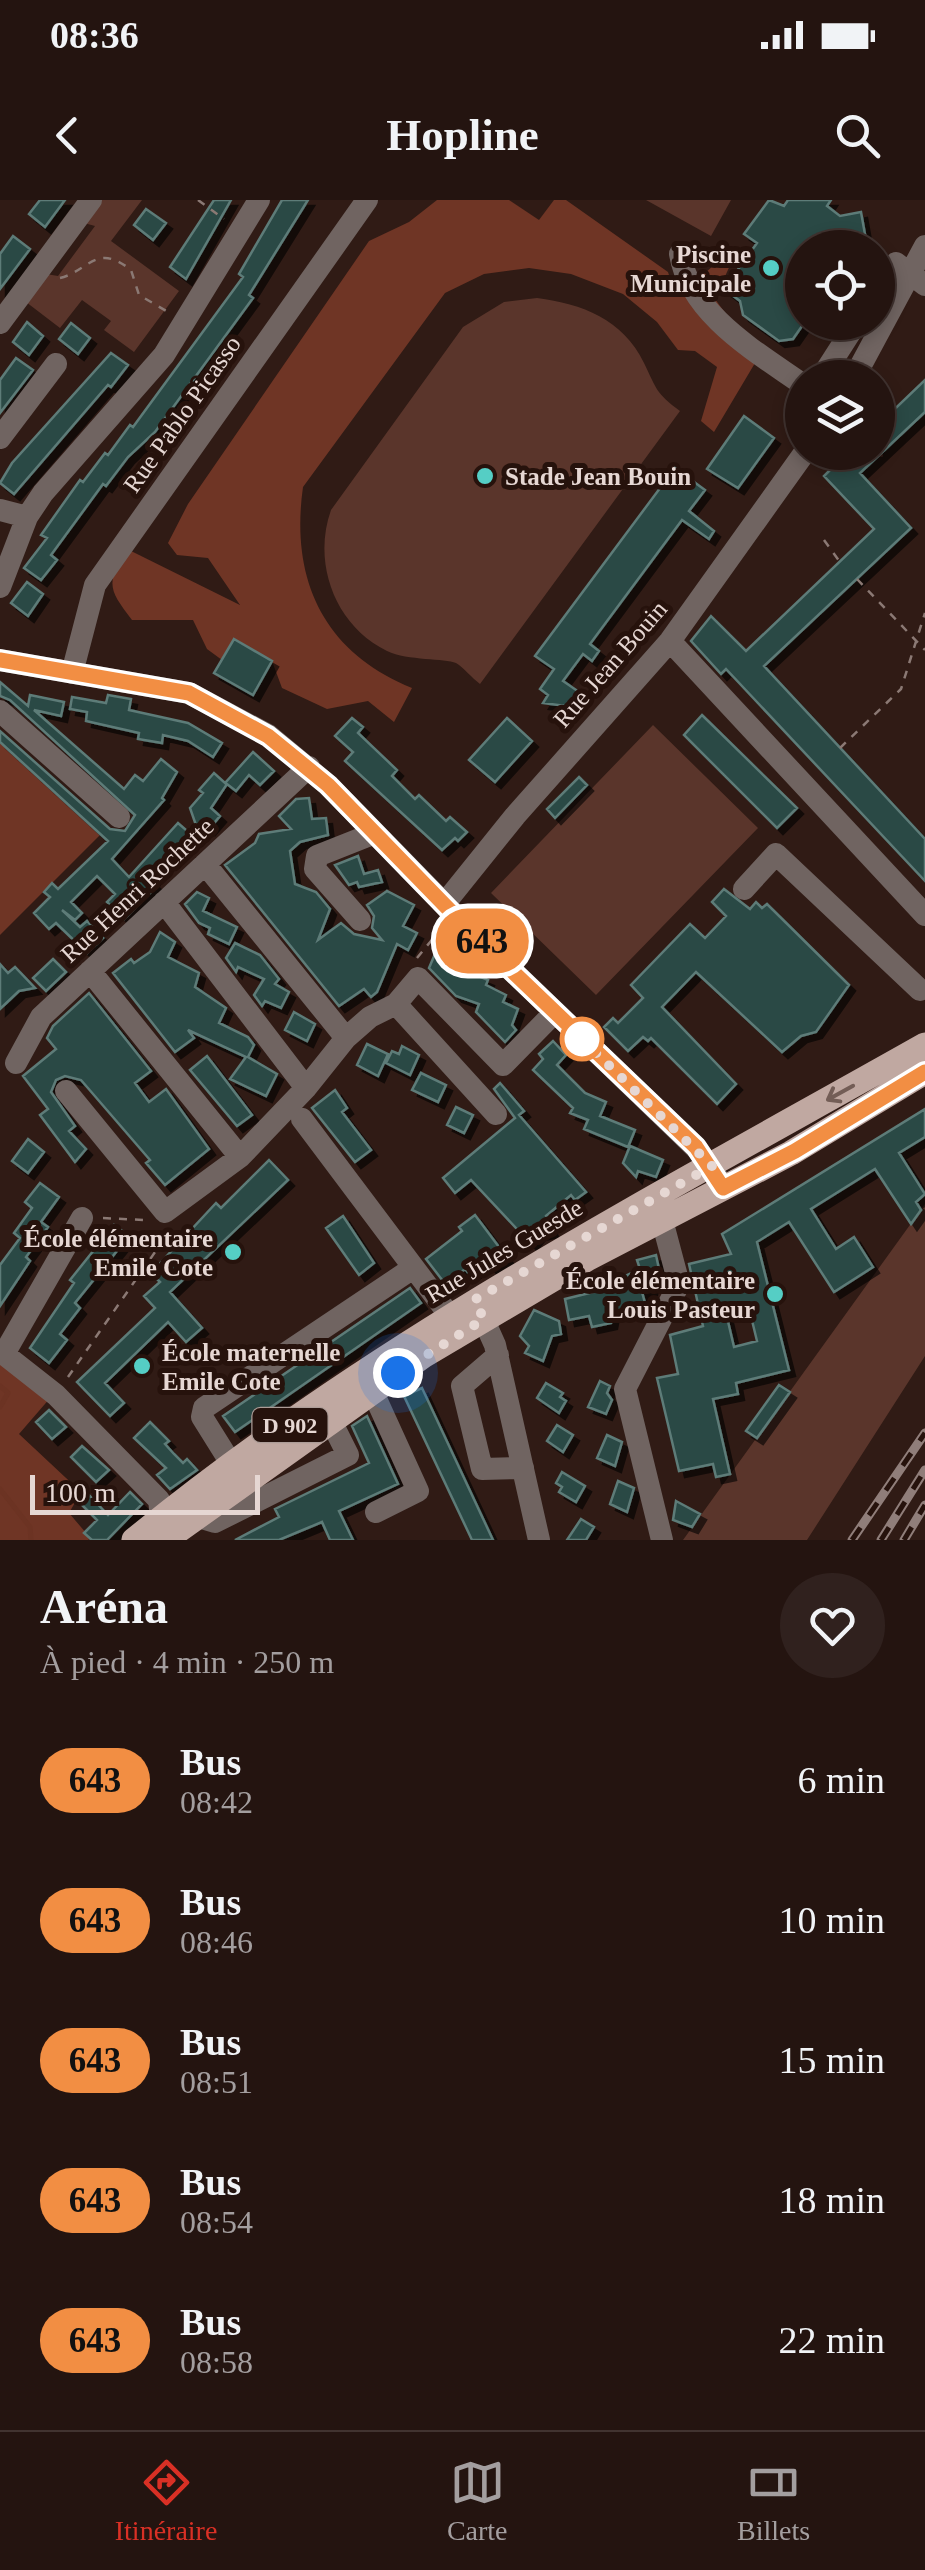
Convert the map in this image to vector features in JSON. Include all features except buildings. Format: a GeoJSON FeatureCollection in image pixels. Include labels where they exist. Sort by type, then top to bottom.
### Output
{"type":"FeatureCollection","features":[{"type":"Feature","properties":{"kind":"main road","name":"Rue Jules Guesde"},"geometry":{"type":"LineString","coordinates":[[134,1540],[196,1516],[479,1310],[717,1177],[925,1045]]}},
{"type":"Feature","properties":{"kind":"main road","name":"Rue Jules Guesde"},"geometry":{"type":"LineString","coordinates":[[163,1529],[232,1465],[450,1316],[479,1310],[662,1220],[717,1177],[795,1151],[925,1072]]}},
{"type":"Feature","properties":{"kind":"street"},"geometry":{"type":"LineString","coordinates":[[0,323],[91,200]]}},
{"type":"Feature","properties":{"kind":"street"},"geometry":{"type":"LineString","coordinates":[[0,587],[27,517],[184,327],[260,200]]}},
{"type":"Feature","properties":{"kind":"street","name":"Rue Pablo Picasso"},"geometry":{"type":"LineString","coordinates":[[72,673],[95,585],[368,200]]}},
{"type":"Feature","properties":{"kind":"street"},"geometry":{"type":"LineString","coordinates":[[866,360],[918,278],[925,246]]}},
{"type":"Feature","properties":{"kind":"street"},"geometry":{"type":"LineString","coordinates":[[680,254],[684,280],[703,308],[785,371]]}},
{"type":"Feature","properties":{"kind":"street"},"geometry":{"type":"LineString","coordinates":[[895,264],[918,278]]}},
{"type":"Feature","properties":{"kind":"street"},"geometry":{"type":"LineString","coordinates":[[0,438],[56,364]]}},
{"type":"Feature","properties":{"kind":"street","name":"Rue Jean Bouin"},"geometry":{"type":"LineString","coordinates":[[449,908],[670,640],[791,470]]}},
{"type":"Feature","properties":{"kind":"street"},"geometry":{"type":"LineString","coordinates":[[0,510],[27,517]]}},
{"type":"Feature","properties":{"kind":"street"},"geometry":{"type":"LineString","coordinates":[[670,640],[925,915]]}},
{"type":"Feature","properties":{"kind":"street"},"geometry":{"type":"LineString","coordinates":[[0,660],[206,699],[268,736],[309,768],[717,1177]]}},
{"type":"Feature","properties":{"kind":"street"},"geometry":{"type":"LineString","coordinates":[[0,711],[119,816]]}},
{"type":"Feature","properties":{"kind":"street","name":"Rue Henri Rochette"},"geometry":{"type":"LineString","coordinates":[[16,1063],[41,1018],[309,768]]}},
{"type":"Feature","properties":{"kind":"street"},"geometry":{"type":"LineString","coordinates":[[360,920],[315,869],[316,856],[375,833]]}},
{"type":"Feature","properties":{"kind":"street"},"geometry":{"type":"LineString","coordinates":[[744,889],[776,854],[920,990]]}},
{"type":"Feature","properties":{"kind":"street"},"geometry":{"type":"LineString","coordinates":[[205,864],[346,1038]]}},
{"type":"Feature","properties":{"kind":"street"},"geometry":{"type":"LineString","coordinates":[[164,902],[306,1088]]}},
{"type":"Feature","properties":{"kind":"street"},"geometry":{"type":"LineString","coordinates":[[90,972],[240,1157]]}},
{"type":"Feature","properties":{"kind":"street"},"geometry":{"type":"LineString","coordinates":[[66,1091],[173,1208],[240,1157],[306,1088],[346,1038],[370,1017],[396,1004],[418,978],[502,1064],[556,1012]]}},
{"type":"Feature","properties":{"kind":"street"},"geometry":{"type":"LineString","coordinates":[[396,1004],[496,1114]]}},
{"type":"Feature","properties":{"kind":"street"},"geometry":{"type":"LineString","coordinates":[[302,1119],[450,1316]]}},
{"type":"Feature","properties":{"kind":"street"},"geometry":{"type":"LineString","coordinates":[[82,1218],[2,1353],[56,1395],[159,1500],[163,1529]]}},
{"type":"Feature","properties":{"kind":"street"},"geometry":{"type":"LineString","coordinates":[[662,1220],[679,1284],[625,1389],[662,1540]]}},
{"type":"Feature","properties":{"kind":"street"},"geometry":{"type":"LineString","coordinates":[[232,1465],[202,1417],[204,1408],[413,1268]]}},
{"type":"Feature","properties":{"kind":"street"},"geometry":{"type":"LineString","coordinates":[[479,1310],[500,1366],[539,1540]]}},
{"type":"Feature","properties":{"kind":"street"},"geometry":{"type":"LineString","coordinates":[[500,1366],[462,1386],[482,1469],[523,1468]]}},
{"type":"Feature","properties":{"kind":"street"},"geometry":{"type":"LineString","coordinates":[[500,1366],[519,1394],[555,1540]]}},
{"type":"Feature","properties":{"kind":"street"},"geometry":{"type":"LineString","coordinates":[[372,1390],[418,1492],[376,1512]]}},
{"type":"Feature","properties":{"kind":"street"},"geometry":{"type":"LineString","coordinates":[[196,1516],[214,1522],[348,1456],[330,1418]]}},
{"type":"Feature","properties":{"kind":"path"},"geometry":{"type":"LineString","coordinates":[[198,200],[224,219],[244,226]]}},
{"type":"Feature","properties":{"kind":"path"},"geometry":{"type":"LineString","coordinates":[[36,273],[62,279],[90,259],[100,258],[127,265],[139,295],[184,327]]}},
{"type":"Feature","properties":{"kind":"path"},"geometry":{"type":"LineString","coordinates":[[824,540],[840,562]]}},
{"type":"Feature","properties":{"kind":"path"},"geometry":{"type":"LineString","coordinates":[[857,579],[925,650]]}},
{"type":"Feature","properties":{"kind":"path"},"geometry":{"type":"LineString","coordinates":[[840,748],[901,688],[925,613]]}},
{"type":"Feature","properties":{"kind":"path"},"geometry":{"type":"LineString","coordinates":[[418,978],[415,960],[449,908]]}},
{"type":"Feature","properties":{"kind":"path"},"geometry":{"type":"LineString","coordinates":[[56,1395],[178,1220],[173,1208],[159,1219],[82,1218]]}},
{"type":"Feature","properties":{"kind":"shaded area"},"geometry":{"type":"Polygon","coordinates":[[[101,200],[142,200],[111,241],[179,291],[134,352],[104,330],[111,321],[82,300],[60,328],[26,302],[46,274],[58,276],[95,226],[84,223],[101,200]]]}},
{"type":"Feature","properties":{"kind":"shaded area"},"geometry":{"type":"Polygon","coordinates":[[[437,200],[509,200],[539,220],[554,200],[566,200],[668,272],[675,294],[717,262],[735,254],[715,299],[758,358],[714,432],[701,421],[717,367],[695,351],[678,350],[657,322],[623,294],[571,274],[529,268],[484,274],[445,293],[303,487],[300,521],[308,582],[335,633],[381,673],[412,688],[394,722],[368,701],[327,709],[282,688],[272,661],[234,639],[222,660],[207,649],[193,620],[132,620],[114,593],[113,578],[129,550],[240,605],[208,558],[177,555],[168,543],[188,504],[369,241],[409,222],[437,200]]]}},
{"type":"Feature","properties":{"kind":"shaded area"},"geometry":{"type":"Polygon","coordinates":[[[646,200],[731,200],[711,236],[646,200]]]}},
{"type":"Feature","properties":{"kind":"shaded area"},"geometry":{"type":"Polygon","coordinates":[[[537,298],[585,310],[613,325],[635,348],[661,395],[680,411],[480,684],[456,663],[387,651],[354,626],[332,591],[324,551],[326,530],[331,510],[463,327],[504,302],[537,298]]]}},
{"type":"Feature","properties":{"kind":"shaded area"},"geometry":{"type":"Polygon","coordinates":[[[653,725],[758,828],[596,995],[491,893],[653,725]]]}},
{"type":"Feature","properties":{"kind":"shaded area"},"geometry":{"type":"Polygon","coordinates":[[[0,743],[100,835],[0,935],[0,743]]]}},
{"type":"Feature","properties":{"kind":"shaded area"},"geometry":{"type":"Polygon","coordinates":[[[925,1204],[925,1356],[807,1540],[683,1540],[925,1204]]]}},
{"type":"Feature","properties":{"kind":"shaded area"},"geometry":{"type":"Polygon","coordinates":[[[0,1357],[51,1397],[19,1434],[81,1492],[69,1513],[92,1540],[0,1540],[0,1357]]]}},
{"type":"Feature","properties":{"kind":"waterway"},"geometry":{"type":"LineString","coordinates":[[0,1386],[8,1393],[0,1407]]}},
{"type":"Feature","properties":{"kind":"waterway"},"geometry":{"type":"LineString","coordinates":[[0,1489],[30,1527],[31,1540]]}},
{"type":"Feature","properties":{"kind":"railway"},"geometry":{"type":"LineString","coordinates":[[852,1540],[925,1433]]}},
{"type":"Feature","properties":{"kind":"railway"},"geometry":{"type":"LineString","coordinates":[[881,1540],[925,1470]]}},
{"type":"Feature","properties":{"kind":"railway"},"geometry":{"type":"LineString","coordinates":[[904,1540],[925,1505]]}},
{"type":"Feature","properties":{"kind":"bus line","name":"643"},"geometry":{"type":"LineString","coordinates":[[0,660],[189,693],[242,718],[268,736],[328,785],[463,924],[696,1147],[723,1188],[795,1151],[925,1072]]}},
{"type":"Feature","properties":{"kind":"place","name":"Piscine Municipale"},"geometry":{"type":"Point","coordinates":[771,268]}},
{"type":"Feature","properties":{"kind":"place","name":"Stade Jean Bouin"},"geometry":{"type":"Point","coordinates":[485,476]}},
{"type":"Feature","properties":{"kind":"place","name":"École élémentaire Emile Cote"},"geometry":{"type":"Point","coordinates":[233,1252]}},
{"type":"Feature","properties":{"kind":"place","name":"École élémentaire Louis Pasteur"},"geometry":{"type":"Point","coordinates":[775,1294]}},
{"type":"Feature","properties":{"kind":"place","name":"École maternelle Emile Cote"},"geometry":{"type":"Point","coordinates":[142,1366]}},
{"type":"Feature","properties":{"kind":"route"},"geometry":{"type":"LineString","coordinates":[[398,1373],[484,1319],[474,1300],[712,1166],[582,1039]]}}]}
